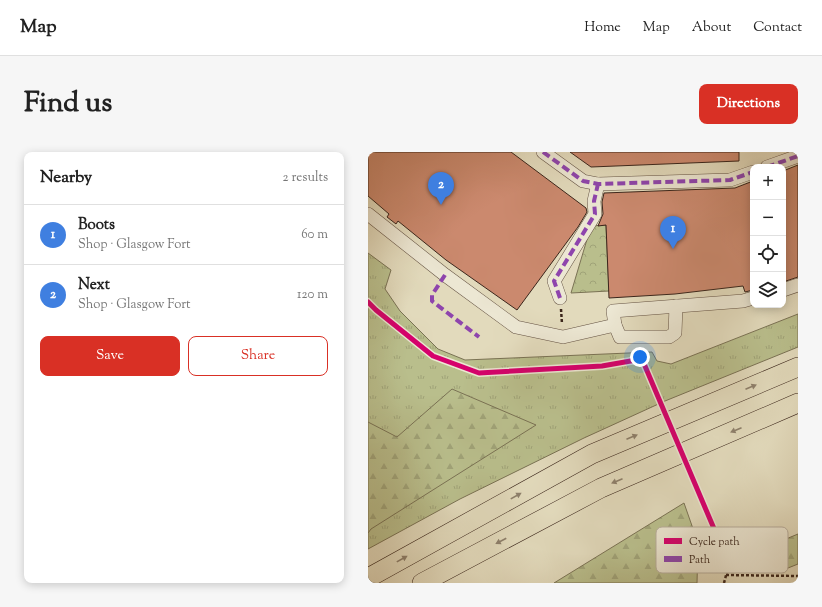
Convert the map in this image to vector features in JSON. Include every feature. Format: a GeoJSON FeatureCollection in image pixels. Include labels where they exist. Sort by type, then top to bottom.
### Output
{"type":"FeatureCollection","features":[{"type":"Feature","properties":{"kind":"highway"},"geometry":{"type":"LineString","coordinates":[[368,578],[592,454],[798,367]]}},
{"type":"Feature","properties":{"kind":"highway"},"geometry":{"type":"LineString","coordinates":[[422,583],[601,488],[798,403]]}},
{"type":"Feature","properties":{"kind":"street"},"geometry":{"type":"LineString","coordinates":[[543,152],[583,181],[598,184],[730,180],[750,173]]}},
{"type":"Feature","properties":{"kind":"street"},"geometry":{"type":"LineString","coordinates":[[775,164],[798,156]]}},
{"type":"Feature","properties":{"kind":"street"},"geometry":{"type":"LineString","coordinates":[[560,298],[554,281],[595,214],[594,201],[598,184]]}},
{"type":"Feature","properties":{"kind":"street"},"geometry":{"type":"LineString","coordinates":[[368,214],[445,275],[516,327],[564,337],[615,325]]}},
{"type":"Feature","properties":{"kind":"street"},"geometry":{"type":"LineString","coordinates":[[786,289],[798,285]]}},
{"type":"Feature","properties":{"kind":"street"},"geometry":{"type":"LineString","coordinates":[[676,306],[676,333],[669,337],[620,337],[615,325],[613,311],[676,306],[743,301],[750,299]]}},
{"type":"Feature","properties":{"kind":"path"},"geometry":{"type":"LineString","coordinates":[[560,298],[564,337]]}},
{"type":"Feature","properties":{"kind":"path"},"geometry":{"type":"LineString","coordinates":[[724,583],[726,575],[798,576]]}},
{"type":"Feature","properties":{"kind":"green space"},"geometry":{"type":"Polygon","coordinates":[[[606,225],[609,291],[571,293],[591,226],[606,225]]]}},
{"type":"Feature","properties":{"kind":"green space"},"geometry":{"type":"Polygon","coordinates":[[[368,253],[391,270],[385,289],[400,311],[438,349],[465,360],[652,352],[657,361],[671,364],[798,314],[798,347],[665,401],[584,438],[460,499],[368,549],[368,253]]]}},
{"type":"Feature","properties":{"kind":"green space"},"geometry":{"type":"Polygon","coordinates":[[[452,389],[536,425],[371,529],[368,533],[368,422],[397,437],[452,389]]]}},
{"type":"Feature","properties":{"kind":"green space"},"geometry":{"type":"Polygon","coordinates":[[[684,503],[692,527],[656,527],[656,573],[697,573],[697,583],[554,583],[684,503]]]}},
{"type":"Feature","properties":{"kind":"green space"},"geometry":{"type":"Polygon","coordinates":[[[798,534],[798,564],[788,568],[788,538],[798,534]]]}},
{"type":"Feature","properties":{"kind":"building"},"geometry":{"type":"Polygon","coordinates":[[[368,152],[511,152],[586,208],[587,212],[578,227],[517,310],[446,260],[398,221],[396,224],[387,217],[389,214],[368,196],[368,152]]]}},
{"type":"Feature","properties":{"kind":"building"},"geometry":{"type":"Polygon","coordinates":[[[570,152],[739,152],[739,161],[591,167],[570,152]]]}},
{"type":"Feature","properties":{"kind":"building"},"geometry":{"type":"Polygon","coordinates":[[[798,165],[798,277],[786,281],[786,200],[786,170],[798,165]]]}},
{"type":"Feature","properties":{"kind":"building"},"geometry":{"type":"Polygon","coordinates":[[[750,182],[750,291],[745,292],[743,286],[675,294],[609,298],[606,225],[598,226],[603,214],[602,202],[604,193],[735,188],[750,182]]]}},
{"type":"Feature","properties":{"kind":"marked path"},"geometry":{"type":"LineString","coordinates":[[543,152],[583,181],[598,184],[730,180],[750,173]]}},
{"type":"Feature","properties":{"kind":"marked path"},"geometry":{"type":"LineString","coordinates":[[775,164],[798,156]]}},
{"type":"Feature","properties":{"kind":"marked path"},"geometry":{"type":"LineString","coordinates":[[560,298],[554,281],[595,214],[594,201],[598,184]]}},
{"type":"Feature","properties":{"kind":"marked path"},"geometry":{"type":"LineString","coordinates":[[445,275],[432,295],[432,301],[479,337]]}},
{"type":"Feature","properties":{"kind":"cycle path"},"geometry":{"type":"LineString","coordinates":[[368,302],[433,356],[479,373],[602,366],[642,359],[713,527]]}},
{"type":"Feature","properties":{"kind":"place","name":"Next"},"geometry":{"type":"Point","coordinates":[441,205]}},
{"type":"Feature","properties":{"kind":"place","name":"Boots"},"geometry":{"type":"Point","coordinates":[673,249]}}]}
